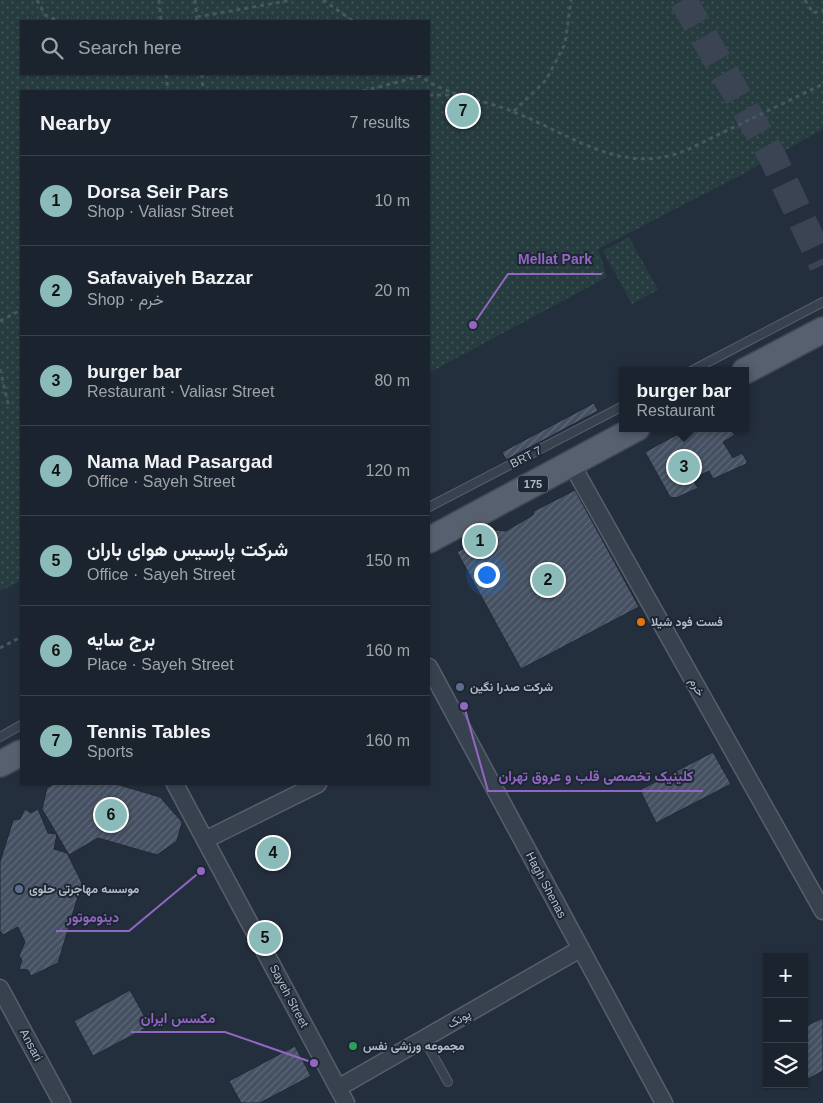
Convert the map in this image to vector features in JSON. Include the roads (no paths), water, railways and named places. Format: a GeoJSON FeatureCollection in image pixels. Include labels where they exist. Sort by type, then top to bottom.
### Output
{"type":"FeatureCollection","features":[{"type":"Feature","properties":{"kind":"main road"},"geometry":{"type":"LineString","coordinates":[[749,369],[823,330]]}},
{"type":"Feature","properties":{"kind":"main road","name":"175"},"geometry":{"type":"LineString","coordinates":[[430,539],[629,432]]}},
{"type":"Feature","properties":{"kind":"main road"},"geometry":{"type":"LineString","coordinates":[[0,764],[20,754]]}},
{"type":"Feature","properties":{"kind":"street","name":"خرم"},"geometry":{"type":"LineString","coordinates":[[571,463],[823,911]]}},
{"type":"Feature","properties":{"kind":"street","name":"Hagh Shenas"},"geometry":{"type":"LineString","coordinates":[[430,670],[664,1103]]}},
{"type":"Feature","properties":{"kind":"street","name":"Sayeh Street"},"geometry":{"type":"LineString","coordinates":[[176,785],[346,1103]]}},
{"type":"Feature","properties":{"kind":"street"},"geometry":{"type":"LineString","coordinates":[[205,840],[316,785]]}},
{"type":"Feature","properties":{"kind":"street","name":"پونک"},"geometry":{"type":"LineString","coordinates":[[338,1088],[580,949]]}},
{"type":"Feature","properties":{"kind":"street","name":"Ansari"},"geometry":{"type":"LineString","coordinates":[[0,988],[62,1103]]}},
{"type":"Feature","properties":{"kind":"lane"},"geometry":{"type":"LineString","coordinates":[[699,367],[823,302]]}},
{"type":"Feature","properties":{"kind":"lane","name":"BRT 7"},"geometry":{"type":"LineString","coordinates":[[430,506],[619,408]]}},
{"type":"Feature","properties":{"kind":"lane"},"geometry":{"type":"LineString","coordinates":[[0,737],[20,726]]}},
{"type":"Feature","properties":{"kind":"lane"},"geometry":{"type":"LineString","coordinates":[[424,1039],[448,1082]]}},
{"type":"Feature","properties":{"kind":"tunnel"},"geometry":{"type":"LineString","coordinates":[[683,0],[771,154],[823,265]]}},
{"type":"Feature","properties":{"kind":"place","name":"Tennis Tables"},"geometry":{"type":"Point","coordinates":[463,111]}},
{"type":"Feature","properties":{"kind":"place","name":"Mellat Park"},"geometry":{"type":"Point","coordinates":[473,325]}},
{"type":"Feature","properties":{"kind":"place","name":"burger bar"},"geometry":{"type":"Point","coordinates":[684,467]}},
{"type":"Feature","properties":{"kind":"place","name":"Dorsa Seir Pars"},"geometry":{"type":"Point","coordinates":[480,541]}},
{"type":"Feature","properties":{"kind":"place","name":"Safavaiyeh Bazzar"},"geometry":{"type":"Point","coordinates":[548,580]}},
{"type":"Feature","properties":{"kind":"place","name":"فست فود شیلا"},"geometry":{"type":"Point","coordinates":[641,622]}},
{"type":"Feature","properties":{"kind":"place","name":"شرکت صدرا نگین"},"geometry":{"type":"Point","coordinates":[460,687]}},
{"type":"Feature","properties":{"kind":"place","name":"کلینیک تخصصی قلب و عروق تهران"},"geometry":{"type":"Point","coordinates":[464,706]}},
{"type":"Feature","properties":{"kind":"place","name":"برج سایه"},"geometry":{"type":"Point","coordinates":[111,815]}},
{"type":"Feature","properties":{"kind":"place","name":"Nama Mad Pasargad"},"geometry":{"type":"Point","coordinates":[273,853]}},
{"type":"Feature","properties":{"kind":"place","name":"دینوموتور"},"geometry":{"type":"Point","coordinates":[201,871]}},
{"type":"Feature","properties":{"kind":"place","name":"موسسه مهاجرتی حلوی"},"geometry":{"type":"Point","coordinates":[19,889]}},
{"type":"Feature","properties":{"kind":"place","name":"شرکت پارسیس هوای باران"},"geometry":{"type":"Point","coordinates":[265,938]}},
{"type":"Feature","properties":{"kind":"place","name":"مجموعه ورزشی نفس"},"geometry":{"type":"Point","coordinates":[353,1046]}},
{"type":"Feature","properties":{"kind":"place","name":"مکسس ایران"},"geometry":{"type":"Point","coordinates":[314,1063]}}]}
